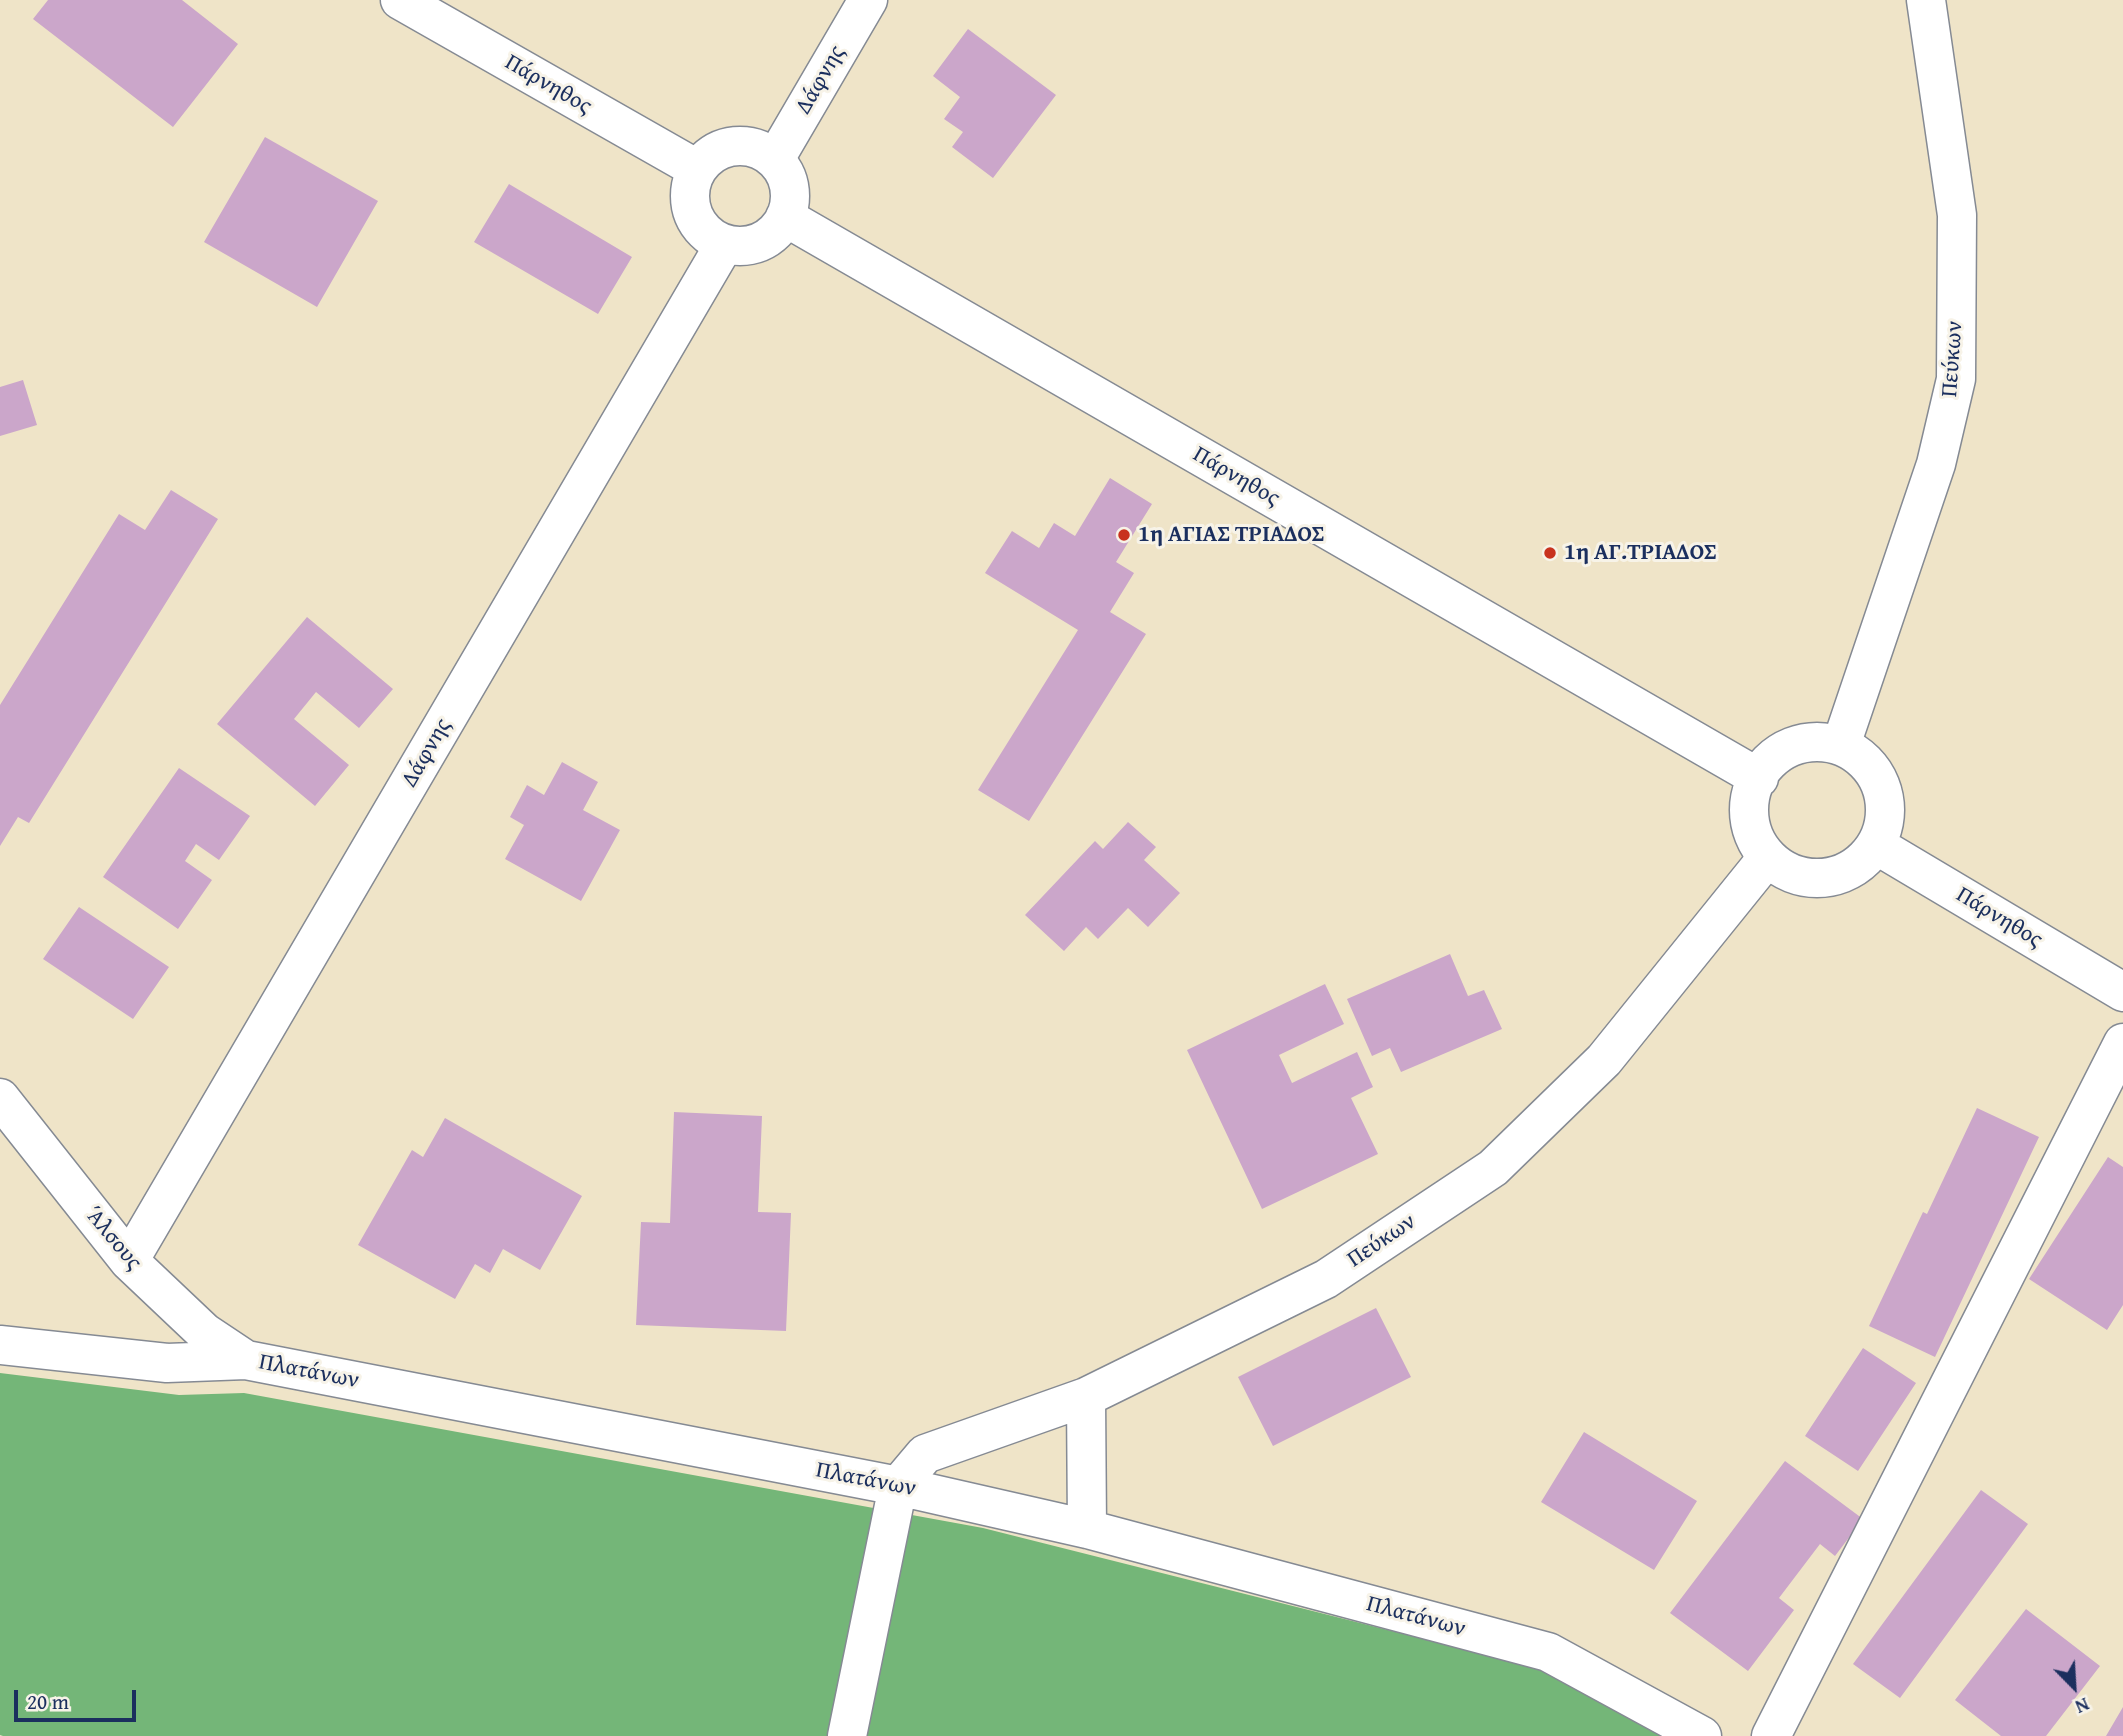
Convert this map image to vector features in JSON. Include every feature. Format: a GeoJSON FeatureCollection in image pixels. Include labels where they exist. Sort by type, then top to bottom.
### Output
{"type":"FeatureCollection","features":[{"type":"Feature","properties":{"kind":"street","name":"Πάρνηθος"},"geometry":{"type":"LineString","coordinates":[[400,0],[697,169]]}},
{"type":"Feature","properties":{"kind":"street","name":"Δάφνης"},"geometry":{"type":"LineString","coordinates":[[775,159],[868,0]]}},
{"type":"Feature","properties":{"kind":"street","name":"Πεύκων"},"geometry":{"type":"LineString","coordinates":[[1841,745],[1936,464],[1956,379],[1958,215],[1926,0]]}},
{"type":"Feature","properties":{"kind":"street"},"geometry":{"type":"LineString","coordinates":[[747,146],[762,150],[775,159],[785,172],[790,203],[785,218],[776,230],[764,240],[750,245],[724,245],[705,232],[690,205],[690,190],[697,169],[716,152],[731,147],[747,146]]}},
{"type":"Feature","properties":{"kind":"street","name":"Πάρνηθος"},"geometry":{"type":"LineString","coordinates":[[785,218],[1759,778]]}},
{"type":"Feature","properties":{"kind":"street","name":"Δάφνης"},"geometry":{"type":"LineString","coordinates":[[129,1261],[724,245]]}},
{"type":"Feature","properties":{"kind":"street"},"geometry":{"type":"LineString","coordinates":[[1824,742],[1841,745],[1870,766],[1883,791],[1885,818],[1876,845],[1854,867],[1825,878],[1794,874],[1767,858],[1755,839],[1749,818],[1749,796],[1774,756],[1798,744],[1824,742]]}},
{"type":"Feature","properties":{"kind":"street","name":"Πάρνηθος"},"geometry":{"type":"LineString","coordinates":[[1876,845],[2123,992]]}},
{"type":"Feature","properties":{"kind":"street","name":"Πεύκων"},"geometry":{"type":"LineString","coordinates":[[898,1486],[925,1454],[1086,1397],[1326,1279],[1493,1168],[1604,1060],[1767,858]]}},
{"type":"Feature","properties":{"kind":"street"},"geometry":{"type":"LineString","coordinates":[[1771,1736],[2123,1043]]}},
{"type":"Feature","properties":{"kind":"street","name":"Άλσους"},"geometry":{"type":"LineString","coordinates":[[0,1098],[129,1261],[204,1332],[246,1360]]}},
{"type":"Feature","properties":{"kind":"street","name":"Πλατάνων"},"geometry":{"type":"LineString","coordinates":[[0,1345],[167,1363],[246,1360],[898,1486],[1087,1529],[1548,1652],[1702,1736]]}},
{"type":"Feature","properties":{"kind":"street"},"geometry":{"type":"LineString","coordinates":[[1086,1397],[1087,1529]]}},
{"type":"Feature","properties":{"kind":"street"},"geometry":{"type":"LineString","coordinates":[[847,1736],[898,1486]]}},
{"type":"Feature","properties":{"kind":"green space"},"geometry":{"type":"Polygon","coordinates":[[[0,1373],[179,1395],[244,1393],[983,1528],[1543,1669],[1664,1736],[3,1736],[0,1735],[0,1373]]]}},
{"type":"Feature","properties":{"kind":"building"},"geometry":{"type":"Polygon","coordinates":[[[48,0],[182,0],[238,44],[173,127],[33,19],[48,0]]]}},
{"type":"Feature","properties":{"kind":"building"},"geometry":{"type":"Polygon","coordinates":[[[968,29],[1056,95],[993,178],[952,147],[963,132],[944,119],[960,97],[933,76],[968,29]]]}},
{"type":"Feature","properties":{"kind":"building"},"geometry":{"type":"Polygon","coordinates":[[[265,137],[378,201],[317,307],[204,242],[265,137]]]}},
{"type":"Feature","properties":{"kind":"building"},"geometry":{"type":"Polygon","coordinates":[[[509,184],[632,257],[598,314],[474,242],[509,184]]]}},
{"type":"Feature","properties":{"kind":"building"},"geometry":{"type":"Polygon","coordinates":[[[23,380],[37,425],[0,436],[0,387],[23,380]]]}},
{"type":"Feature","properties":{"kind":"building"},"geometry":{"type":"Polygon","coordinates":[[[1110,478],[1152,504],[1116,562],[1134,573],[1110,612],[1146,634],[1029,821],[978,790],[1078,630],[985,573],[1012,531],[1039,548],[1054,523],[1075,536],[1110,478]]]}},
{"type":"Feature","properties":{"kind":"building"},"geometry":{"type":"Polygon","coordinates":[[[171,490],[218,519],[29,823],[18,817],[0,846],[0,705],[119,514],[145,530],[171,490]]]}},
{"type":"Feature","properties":{"kind":"building"},"geometry":{"type":"Polygon","coordinates":[[[307,617],[393,689],[359,728],[316,692],[294,719],[349,765],[315,806],[217,724],[307,617]]]}},
{"type":"Feature","properties":{"kind":"building"},"geometry":{"type":"Polygon","coordinates":[[[562,762],[598,782],[583,810],[620,830],[581,901],[505,859],[524,825],[510,817],[527,785],[544,795],[562,762]]]}},
{"type":"Feature","properties":{"kind":"building"},"geometry":{"type":"Polygon","coordinates":[[[179,768],[250,816],[219,860],[196,844],[185,861],[212,880],[178,929],[103,877],[179,768]]]}},
{"type":"Feature","properties":{"kind":"building"},"geometry":{"type":"Polygon","coordinates":[[[1128,822],[1156,847],[1144,860],[1180,893],[1148,927],[1128,908],[1098,939],[1086,927],[1064,951],[1025,915],[1095,841],[1103,849],[1128,822]]]}},
{"type":"Feature","properties":{"kind":"building"},"geometry":{"type":"Polygon","coordinates":[[[79,907],[169,967],[133,1019],[43,959],[79,907]]]}},
{"type":"Feature","properties":{"kind":"building"},"geometry":{"type":"Polygon","coordinates":[[[1450,954],[1468,996],[1484,990],[1502,1029],[1401,1072],[1390,1048],[1372,1056],[1347,999],[1450,954]]]}},
{"type":"Feature","properties":{"kind":"building"},"geometry":{"type":"Polygon","coordinates":[[[1325,984],[1344,1024],[1279,1055],[1292,1083],[1357,1052],[1373,1087],[1351,1098],[1378,1154],[1262,1209],[1187,1050],[1325,984]]]}},
{"type":"Feature","properties":{"kind":"building"},"geometry":{"type":"Polygon","coordinates":[[[1977,1108],[2039,1137],[1935,1357],[1869,1326],[1923,1212],[1927,1214],[1977,1108]]]}},
{"type":"Feature","properties":{"kind":"building"},"geometry":{"type":"Polygon","coordinates":[[[674,1112],[762,1116],[758,1212],[791,1213],[786,1331],[636,1325],[641,1222],[670,1223],[674,1112]]]}},
{"type":"Feature","properties":{"kind":"building"},"geometry":{"type":"Polygon","coordinates":[[[445,1118],[582,1196],[540,1270],[503,1249],[490,1273],[475,1264],[455,1299],[358,1245],[412,1150],[423,1157],[445,1118]]]}},
{"type":"Feature","properties":{"kind":"building"},"geometry":{"type":"Polygon","coordinates":[[[2108,1157],[2123,1167],[2123,1305],[2107,1330],[2029,1279],[2108,1157]]]}},
{"type":"Feature","properties":{"kind":"building"},"geometry":{"type":"Polygon","coordinates":[[[1376,1308],[1411,1377],[1273,1446],[1238,1377],[1376,1308]]]}},
{"type":"Feature","properties":{"kind":"building"},"geometry":{"type":"Polygon","coordinates":[[[1863,1348],[1916,1383],[1858,1471],[1805,1436],[1863,1348]]]}},
{"type":"Feature","properties":{"kind":"building"},"geometry":{"type":"Polygon","coordinates":[[[1584,1432],[1697,1501],[1654,1570],[1541,1502],[1584,1432]]]}},
{"type":"Feature","properties":{"kind":"building"},"geometry":{"type":"Polygon","coordinates":[[[1785,1461],[1863,1519],[1835,1556],[1820,1544],[1779,1598],[1794,1610],[1748,1671],[1670,1613],[1785,1461]]]}},
{"type":"Feature","properties":{"kind":"building"},"geometry":{"type":"Polygon","coordinates":[[[1981,1490],[2028,1524],[1900,1698],[1853,1664],[1981,1490]]]}},
{"type":"Feature","properties":{"kind":"building"},"geometry":{"type":"Polygon","coordinates":[[[2026,1609],[2100,1666],[2046,1736],[2001,1736],[1955,1700],[2026,1609]]]}},
{"type":"Feature","properties":{"kind":"building"},"geometry":{"type":"Polygon","coordinates":[[[2123,1707],[2123,1736],[2106,1736],[2123,1707]]]}},
{"type":"Feature","properties":{"kind":"place","name":"1η ΑΓΙΑΣ ΤΡΙΑΔΟΣ"},"geometry":{"type":"Point","coordinates":[1124,535]}},
{"type":"Feature","properties":{"kind":"place","name":"1η ΑΓ.ΤΡΙΑΔΟΣ"},"geometry":{"type":"Point","coordinates":[1550,553]}}]}
